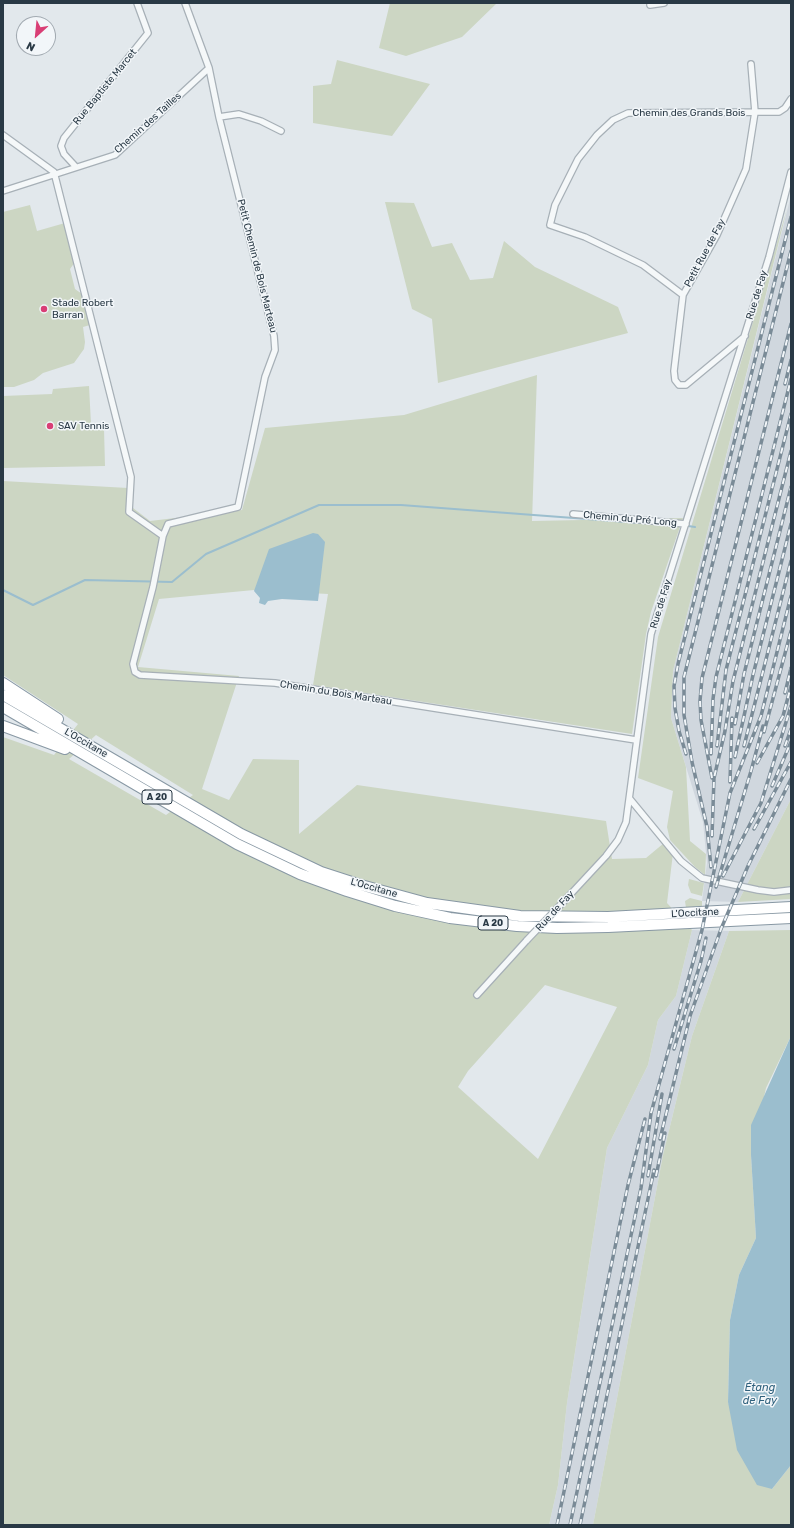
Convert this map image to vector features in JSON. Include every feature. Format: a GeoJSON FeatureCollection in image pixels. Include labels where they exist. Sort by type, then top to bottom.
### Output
{"type":"FeatureCollection","features":[{"type":"Feature","properties":{"kind":"highway"},"geometry":{"type":"LineString","coordinates":[[3,683],[71,727],[85,742]]}},
{"type":"Feature","properties":{"kind":"highway","name":"L'Occitane"},"geometry":{"type":"LineString","coordinates":[[3,695],[241,834],[281,854],[322,872],[361,885],[427,903],[520,916],[564,918],[791,908]]}},
{"type":"Feature","properties":{"kind":"highway","name":"L'Occitane"},"geometry":{"type":"LineString","coordinates":[[3,707],[211,830],[262,856],[340,888],[395,906],[450,918],[517,926],[557,928],[791,918]]}},
{"type":"Feature","properties":{"kind":"highway"},"geometry":{"type":"LineString","coordinates":[[3,726],[27,733],[102,765]]}},
{"type":"Feature","properties":{"kind":"street","name":"Rue Baptiste Marcet"},"geometry":{"type":"LineString","coordinates":[[76,167],[64,154],[61,146],[64,138],[148,34],[137,3]]}},
{"type":"Feature","properties":{"kind":"street"},"geometry":{"type":"LineString","coordinates":[[185,3],[209,68]]}},
{"type":"Feature","properties":{"kind":"street"},"geometry":{"type":"LineString","coordinates":[[650,5],[664,3]]}},
{"type":"Feature","properties":{"kind":"street","name":"Petit Rue de Fay"},"geometry":{"type":"LineString","coordinates":[[744,336],[686,385],[679,385],[675,380],[674,371],[683,295],[717,235],[746,169],[755,112],[750,64]]}},
{"type":"Feature","properties":{"kind":"street","name":"Chemin des Tailles"},"geometry":{"type":"LineString","coordinates":[[3,191],[55,176],[76,167],[115,155],[209,68]]}},
{"type":"Feature","properties":{"kind":"street","name":"Petit Chemin de Bois Marteau"},"geometry":{"type":"LineString","coordinates":[[156,575],[168,524],[238,507],[265,377],[275,350],[274,336],[266,298],[219,117],[209,68]]}},
{"type":"Feature","properties":{"kind":"street"},"geometry":{"type":"LineString","coordinates":[[755,112],[779,112],[785,108],[791,99]]}},
{"type":"Feature","properties":{"kind":"street","name":"Chemin des Grands Bois"},"geometry":{"type":"LineString","coordinates":[[683,295],[644,265],[586,237],[550,226],[555,205],[578,159],[597,135],[613,120],[628,113],[755,112]]}},
{"type":"Feature","properties":{"kind":"street"},"geometry":{"type":"LineString","coordinates":[[219,117],[239,114],[261,121],[281,131]]}},
{"type":"Feature","properties":{"kind":"street"},"geometry":{"type":"LineString","coordinates":[[3,135],[54,172],[131,477],[129,512],[164,536]]}},
{"type":"Feature","properties":{"kind":"street","name":"Rue de Fay"},"geometry":{"type":"LineString","coordinates":[[477,995],[567,898],[618,840],[626,822],[651,634],[769,257],[791,172]]}},
{"type":"Feature","properties":{"kind":"street","name":"Chemin du Pré Long"},"geometry":{"type":"LineString","coordinates":[[573,514],[686,524]]}},
{"type":"Feature","properties":{"kind":"street","name":"Chemin du Bois Marteau"},"geometry":{"type":"LineString","coordinates":[[156,575],[133,669],[137,674],[275,683],[636,740]]}},
{"type":"Feature","properties":{"kind":"street"},"geometry":{"type":"LineString","coordinates":[[630,799],[681,860],[702,878],[758,890],[774,892],[791,890]]}},
{"type":"Feature","properties":{"kind":"shaded area"},"geometry":{"type":"Polygon","coordinates":[[[791,195],[791,799],[738,902],[702,901],[707,863],[703,822],[671,718],[673,671],[791,195]]]}},
{"type":"Feature","properties":{"kind":"shaded area"},"geometry":{"type":"Polygon","coordinates":[[[692,930],[729,931],[692,1036],[663,1155],[593,1525],[549,1525],[558,1485],[567,1403],[607,1148],[648,1065],[658,1020],[676,996],[692,930]]]}},
{"type":"Feature","properties":{"kind":"green space"},"geometry":{"type":"Polygon","coordinates":[[[390,3],[497,3],[462,37],[406,56],[379,48],[390,3]]]}},
{"type":"Feature","properties":{"kind":"green space"},"geometry":{"type":"Polygon","coordinates":[[[337,60],[430,84],[392,136],[313,123],[313,86],[331,84],[337,60]]]}},
{"type":"Feature","properties":{"kind":"green space"},"geometry":{"type":"Polygon","coordinates":[[[385,202],[414,203],[432,247],[452,243],[470,280],[493,278],[504,241],[535,267],[618,307],[628,333],[438,383],[432,319],[412,309],[385,202]]]}},
{"type":"Feature","properties":{"kind":"green space","name":"Stade Robert Barran"},"geometry":{"type":"Polygon","coordinates":[[[30,205],[37,231],[65,223],[75,262],[70,269],[75,289],[82,294],[90,325],[83,327],[85,342],[84,349],[74,363],[43,373],[34,380],[14,387],[3,387],[3,212],[30,205]]]}},
{"type":"Feature","properties":{"kind":"green space"},"geometry":{"type":"Polygon","coordinates":[[[787,209],[673,671],[671,718],[686,767],[690,841],[706,854],[705,875],[695,867],[670,840],[667,827],[673,791],[638,778],[658,637],[787,209]]]}},
{"type":"Feature","properties":{"kind":"green space"},"geometry":{"type":"Polygon","coordinates":[[[537,375],[532,521],[683,518],[651,612],[646,634],[632,734],[313,685],[328,594],[254,590],[159,599],[138,667],[239,676],[202,789],[229,800],[253,759],[299,760],[299,834],[357,785],[606,821],[612,859],[646,858],[664,843],[673,853],[667,903],[692,930],[676,996],[658,1020],[648,1065],[607,1148],[567,1403],[558,1485],[549,1525],[3,1525],[3,737],[54,755],[78,724],[3,675],[3,481],[128,488],[133,508],[150,521],[242,510],[265,428],[404,415],[537,375]],[[96,735],[69,759],[166,815],[193,795],[96,735]],[[545,985],[468,1071],[458,1087],[538,1159],[617,1007],[545,985]]]}},
{"type":"Feature","properties":{"kind":"green space","name":"SAV Tennis"},"geometry":{"type":"Polygon","coordinates":[[[89,386],[91,424],[104,429],[105,466],[3,468],[3,396],[52,394],[53,389],[89,386]]]}},
{"type":"Feature","properties":{"kind":"green space"},"geometry":{"type":"Polygon","coordinates":[[[791,799],[791,899],[738,902],[791,799]]]}},
{"type":"Feature","properties":{"kind":"green space"},"geometry":{"type":"Polygon","coordinates":[[[689,879],[704,883],[702,896],[691,893],[688,885],[689,879]]]}},
{"type":"Feature","properties":{"kind":"green space"},"geometry":{"type":"Polygon","coordinates":[[[690,898],[702,901],[702,906],[686,908],[685,901],[690,898]]]}},
{"type":"Feature","properties":{"kind":"green space"},"geometry":{"type":"Polygon","coordinates":[[[791,930],[791,1036],[766,1088],[751,1155],[756,1238],[739,1275],[730,1320],[728,1402],[772,1489],[791,1465],[791,1525],[593,1525],[663,1155],[692,1036],[729,931],[791,930]]]}},
{"type":"Feature","properties":{"kind":"water"},"geometry":{"type":"Polygon","coordinates":[[[313,533],[318,534],[325,542],[318,601],[282,599],[268,601],[265,605],[259,603],[260,598],[254,591],[269,549],[313,533]]]}},
{"type":"Feature","properties":{"kind":"water","name":"Étang de Fay"},"geometry":{"type":"Polygon","coordinates":[[[791,1036],[791,1465],[772,1489],[757,1485],[737,1450],[728,1402],[730,1320],[739,1275],[756,1238],[751,1155],[751,1125],[791,1036]]]}},
{"type":"Feature","properties":{"kind":"waterway"},"geometry":{"type":"LineString","coordinates":[[3,590],[33,605],[85,580],[172,582],[206,554],[319,505],[401,505],[640,523]]}},
{"type":"Feature","properties":{"kind":"waterway"},"geometry":{"type":"LineString","coordinates":[[688,526],[695,527]]}},
{"type":"Feature","properties":{"kind":"railway"},"geometry":{"type":"LineString","coordinates":[[686,754],[679,731],[675,708],[674,686],[678,664],[791,217]]}},
{"type":"Feature","properties":{"kind":"railway"},"geometry":{"type":"LineString","coordinates":[[711,867],[707,827],[692,762],[684,715],[684,677],[791,251]]}},
{"type":"Feature","properties":{"kind":"railway"},"geometry":{"type":"LineString","coordinates":[[712,778],[701,720],[700,701],[702,678],[791,324]]}},
{"type":"Feature","properties":{"kind":"railway"},"geometry":{"type":"LineString","coordinates":[[785,384],[791,360]]}},
{"type":"Feature","properties":{"kind":"railway"},"geometry":{"type":"LineString","coordinates":[[711,754],[713,699],[716,677],[791,379]]}},
{"type":"Feature","properties":{"kind":"railway"},"geometry":{"type":"LineString","coordinates":[[717,746],[726,670],[791,414]]}},
{"type":"Feature","properties":{"kind":"railway"},"geometry":{"type":"LineString","coordinates":[[712,836],[714,778],[725,731],[733,681],[791,451]]}},
{"type":"Feature","properties":{"kind":"railway"},"geometry":{"type":"LineString","coordinates":[[735,724],[744,674],[791,487]]}},
{"type":"Feature","properties":{"kind":"railway"},"geometry":{"type":"LineString","coordinates":[[735,757],[753,675],[791,524]]}},
{"type":"Feature","properties":{"kind":"railway"},"geometry":{"type":"LineString","coordinates":[[744,746],[791,561]]}},
{"type":"Feature","properties":{"kind":"railway"},"geometry":{"type":"LineString","coordinates":[[570,1525],[641,1188],[651,1113],[702,930],[730,793],[761,716],[791,596]]}},
{"type":"Feature","properties":{"kind":"railway"},"geometry":{"type":"LineString","coordinates":[[764,732],[791,631]]}},
{"type":"Feature","properties":{"kind":"railway"},"geometry":{"type":"LineString","coordinates":[[785,693],[791,668]]}},
{"type":"Feature","properties":{"kind":"railway"},"geometry":{"type":"LineString","coordinates":[[757,763],[783,716],[791,686]]}},
{"type":"Feature","properties":{"kind":"railway"},"geometry":{"type":"LineString","coordinates":[[723,876],[761,803],[791,706]]}},
{"type":"Feature","properties":{"kind":"railway"},"geometry":{"type":"LineString","coordinates":[[730,782],[732,718]]}},
{"type":"Feature","properties":{"kind":"railway"},"geometry":{"type":"LineString","coordinates":[[716,887],[763,726]]}},
{"type":"Feature","properties":{"kind":"railway"},"geometry":{"type":"LineString","coordinates":[[785,746],[791,729]]}},
{"type":"Feature","properties":{"kind":"railway"},"geometry":{"type":"LineString","coordinates":[[772,786],[791,742]]}},
{"type":"Feature","properties":{"kind":"railway"},"geometry":{"type":"LineString","coordinates":[[754,829],[791,762]]}},
{"type":"Feature","properties":{"kind":"railway"},"geometry":{"type":"LineString","coordinates":[[660,1139],[690,1016],[721,929],[748,866],[791,779]]}},
{"type":"Feature","properties":{"kind":"railway"},"geometry":{"type":"LineString","coordinates":[[674,1049],[701,961],[706,938]]}},
{"type":"Feature","properties":{"kind":"railway"},"geometry":{"type":"LineString","coordinates":[[648,1176],[662,1094]]}},
{"type":"Feature","properties":{"kind":"railway"},"geometry":{"type":"LineString","coordinates":[[557,1525],[628,1185],[645,1119]]}},
{"type":"Feature","properties":{"kind":"railway"},"geometry":{"type":"LineString","coordinates":[[656,1176],[665,1133]]}},
{"type":"Feature","properties":{"kind":"railway"},"geometry":{"type":"LineString","coordinates":[[580,1525],[654,1170]]}},
{"type":"Feature","properties":{"kind":"place","name":"Stade Robert Barran"},"geometry":{"type":"Point","coordinates":[44,309]}},
{"type":"Feature","properties":{"kind":"place","name":"SAV Tennis"},"geometry":{"type":"Point","coordinates":[50,426]}}]}
